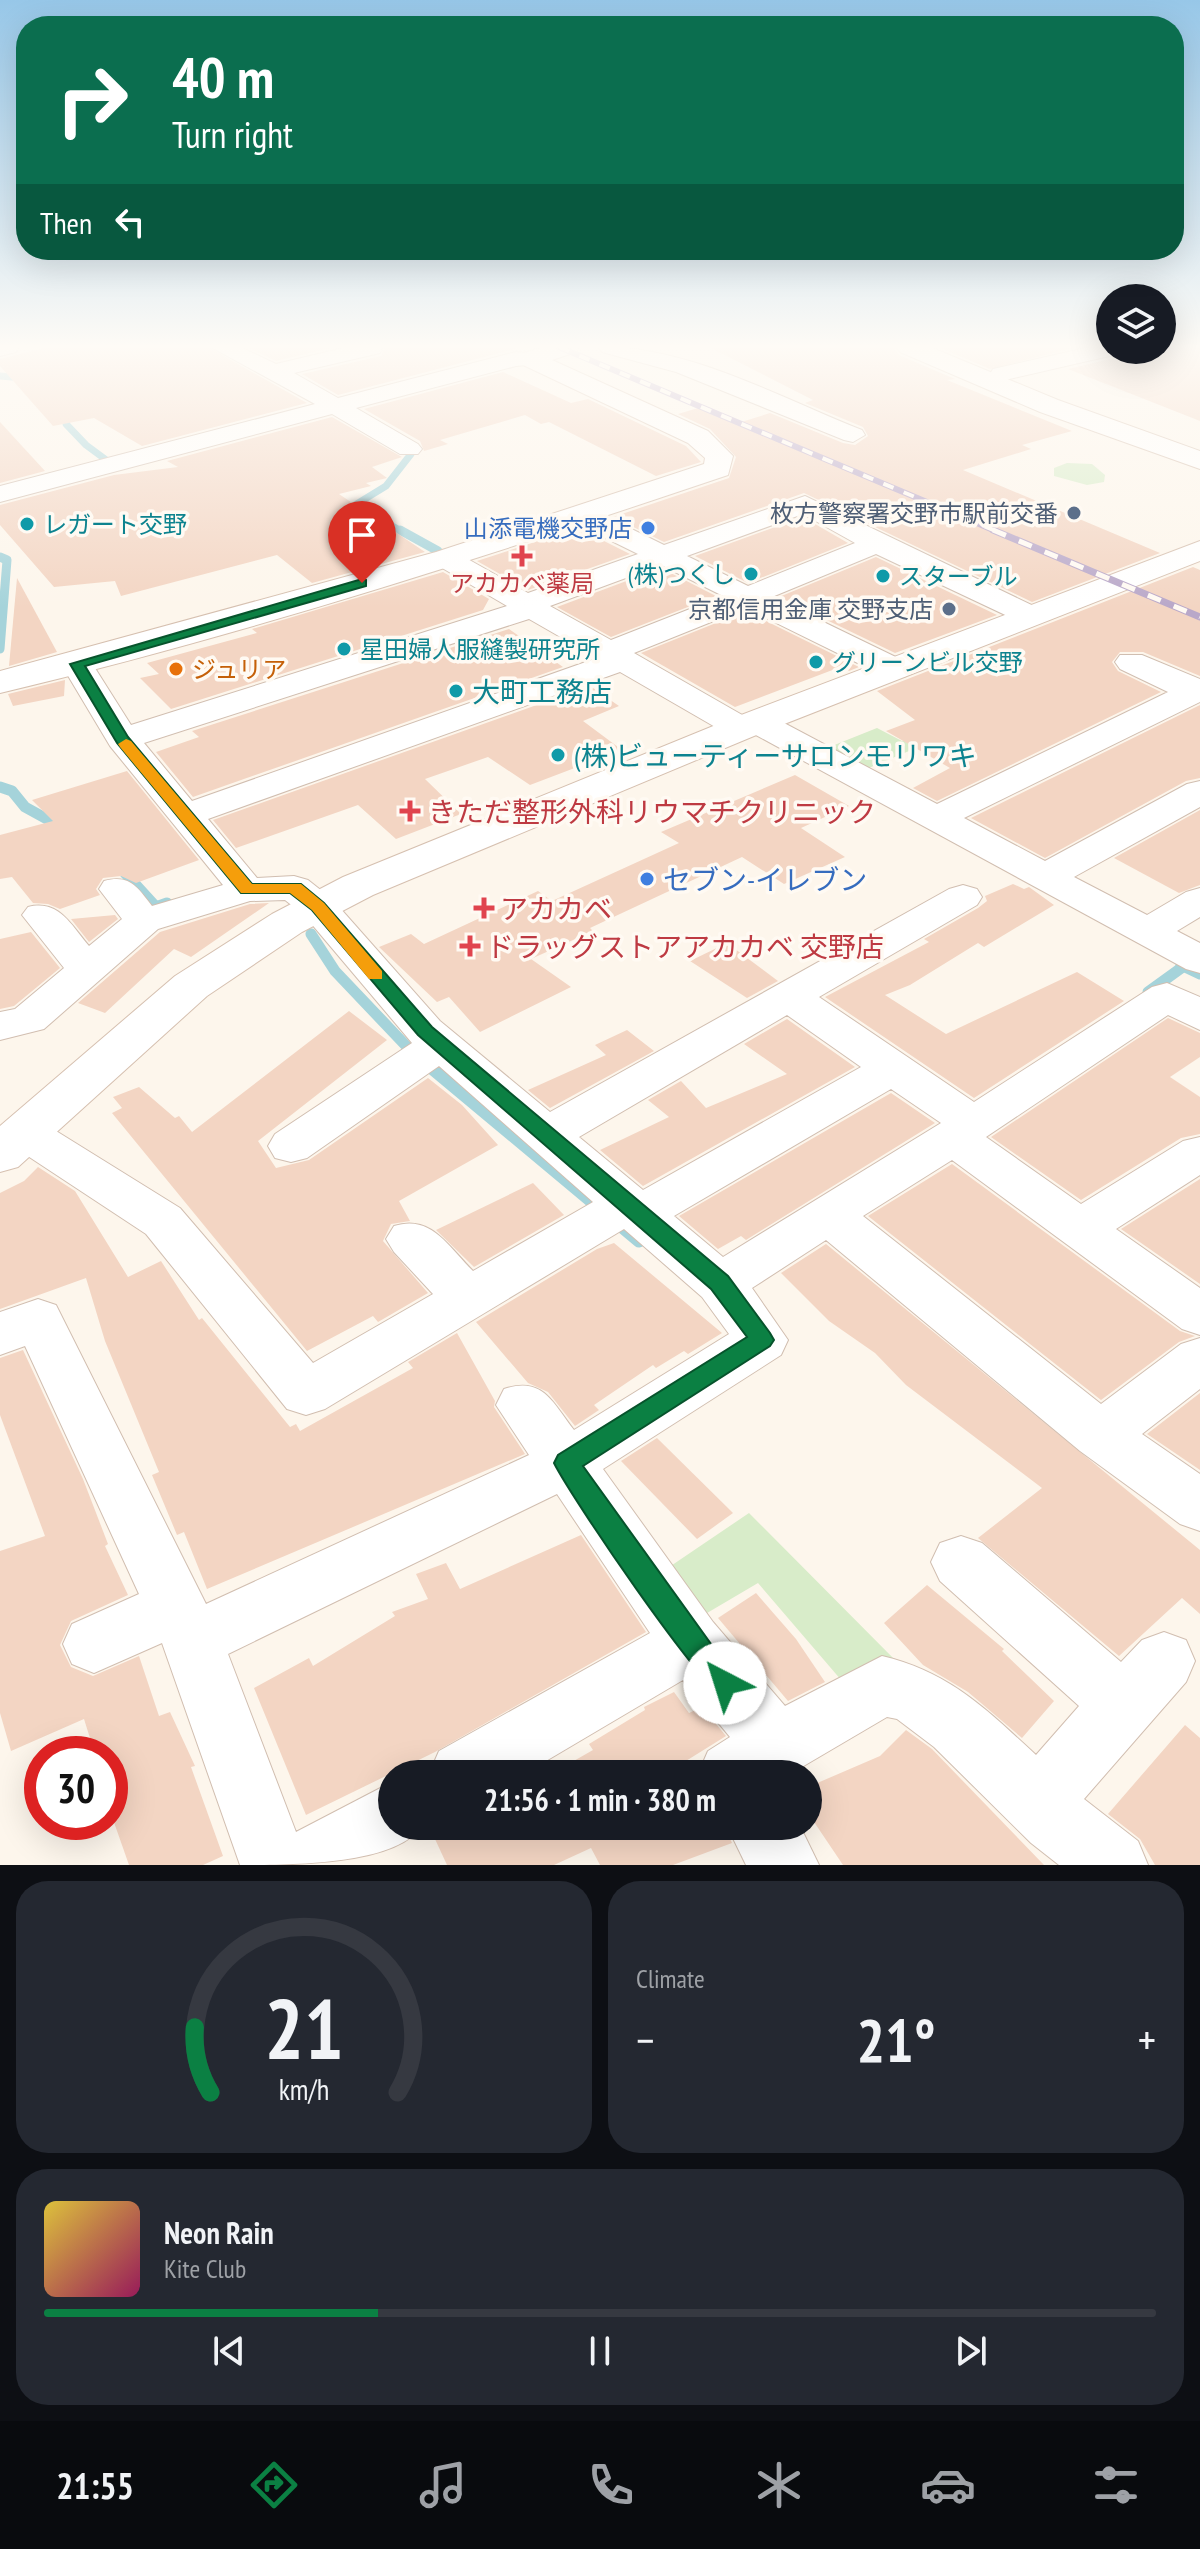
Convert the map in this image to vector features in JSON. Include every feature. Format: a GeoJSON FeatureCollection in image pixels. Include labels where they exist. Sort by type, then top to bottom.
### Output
{"type":"FeatureCollection","features":[{"type":"Feature","properties":{"kind":"street"},"geometry":{"type":"LineString","coordinates":[[0,494],[226,434]]}},
{"type":"Feature","properties":{"kind":"street"},"geometry":{"type":"LineString","coordinates":[[382,434],[409,449]]}},
{"type":"Feature","properties":{"kind":"street"},"geometry":{"type":"LineString","coordinates":[[0,682],[77,664],[447,559],[718,469],[719,456],[692,434]]}},
{"type":"Feature","properties":{"kind":"street"},"geometry":{"type":"LineString","coordinates":[[1126,434],[1200,461]]}},
{"type":"Feature","properties":{"kind":"street"},"geometry":{"type":"LineString","coordinates":[[122,739],[534,604],[805,504],[877,544],[1031,616]]}},
{"type":"Feature","properties":{"kind":"street"},"geometry":{"type":"LineString","coordinates":[[583,516],[895,669]]}},
{"type":"Feature","properties":{"kind":"street"},"geometry":{"type":"LineString","coordinates":[[183,816],[620,655],[748,597],[877,544]]}},
{"type":"Feature","properties":{"kind":"street"},"geometry":{"type":"LineString","coordinates":[[893,1068],[619,1214],[306,1393],[163,1221],[12,1143],[191,986],[318,907],[358,886],[749,725],[1200,550]]}},
{"type":"Feature","properties":{"kind":"street"},"geometry":{"type":"LineString","coordinates":[[447,559],[534,604],[749,725],[936,818],[1200,960]]}},
{"type":"Feature","properties":{"kind":"street"},"geometry":{"type":"LineString","coordinates":[[1131,662],[1197,690]]}},
{"type":"Feature","properties":{"kind":"street"},"geometry":{"type":"LineString","coordinates":[[77,664],[122,739],[247,890]]}},
{"type":"Feature","properties":{"kind":"street"},"geometry":{"type":"LineString","coordinates":[[936,818],[1197,690]]}},
{"type":"Feature","properties":{"kind":"street"},"geometry":{"type":"LineString","coordinates":[[1045,877],[1200,792]]}},
{"type":"Feature","properties":{"kind":"street"},"geometry":{"type":"LineString","coordinates":[[0,1026],[29,1019],[144,921],[247,890],[294,888],[318,907],[425,1031],[546,1135],[619,1214],[707,1272],[762,1340],[567,1463],[184,1624],[94,1644]]}},
{"type":"Feature","properties":{"kind":"street"},"geometry":{"type":"LineString","coordinates":[[118,889],[144,921]]}},
{"type":"Feature","properties":{"kind":"street"},"geometry":{"type":"LineString","coordinates":[[546,1135],[963,897]]}},
{"type":"Feature","properties":{"kind":"street"},"geometry":{"type":"LineString","coordinates":[[1148,932],[1200,900]]}},
{"type":"Feature","properties":{"kind":"street"},"geometry":{"type":"LineString","coordinates":[[42,915],[87,970]]}},
{"type":"Feature","properties":{"kind":"street"},"geometry":{"type":"LineString","coordinates":[[788,996],[893,1068],[958,1120],[1080,1228],[1200,1315]]}},
{"type":"Feature","properties":{"kind":"street"},"geometry":{"type":"LineString","coordinates":[[707,1272],[828,1215],[958,1120],[1167,996],[1200,1016]]}},
{"type":"Feature","properties":{"kind":"street"},"geometry":{"type":"LineString","coordinates":[[291,1146],[440,1045]]}},
{"type":"Feature","properties":{"kind":"street"},"geometry":{"type":"LineString","coordinates":[[1080,1228],[1200,1153]]}},
{"type":"Feature","properties":{"kind":"street"},"geometry":{"type":"LineString","coordinates":[[828,1215],[1100,1435],[1200,1506]]}},
{"type":"Feature","properties":{"kind":"street"},"geometry":{"type":"LineString","coordinates":[[411,1239],[468,1298]]}},
{"type":"Feature","properties":{"kind":"street"},"geometry":{"type":"LineString","coordinates":[[0,1334],[38,1319],[184,1624],[274,1865]]}},
{"type":"Feature","properties":{"kind":"street"},"geometry":{"type":"LineString","coordinates":[[1100,1435],[1200,1359]]}},
{"type":"Feature","properties":{"kind":"street"},"geometry":{"type":"LineString","coordinates":[[523,1405],[691,1642],[754,1760],[882,1686],[912,1693],[957,1725],[1038,1803],[1114,1865]]}},
{"type":"Feature","properties":{"kind":"street"},"geometry":{"type":"LineString","coordinates":[[961,1562],[1144,1683],[1038,1803]]}},
{"type":"Feature","properties":{"kind":"street"},"geometry":{"type":"LineString","coordinates":[[486,1760],[691,1642]]}},
{"type":"Feature","properties":{"kind":"street"},"geometry":{"type":"LineString","coordinates":[[305,1865],[378,1823]]}},
{"type":"Feature","properties":{"kind":"street"},"geometry":{"type":"LineString","coordinates":[[770,1840],[785,1865]]}},
{"type":"Feature","properties":{"kind":"green space"},"geometry":{"type":"Polygon","coordinates":[[[1067,463],[1092,464],[1105,475],[1104,482],[1087,485],[1054,476],[1054,468],[1067,463]]]}},
{"type":"Feature","properties":{"kind":"green space"},"geometry":{"type":"Polygon","coordinates":[[[877,728],[902,741],[924,733],[935,740],[857,773],[817,752],[877,728]]]}},
{"type":"Feature","properties":{"kind":"green space"},"geometry":{"type":"Polygon","coordinates":[[[749,1513],[904,1669],[854,1695],[758,1583],[685,1626],[653,1578],[749,1513]]]}},
{"type":"Feature","properties":{"kind":"building"},"geometry":{"type":"Polygon","coordinates":[[[0,434],[11,434],[45,471],[0,483],[0,434]]]}},
{"type":"Feature","properties":{"kind":"building"},"geometry":{"type":"Polygon","coordinates":[[[121,434],[188,434],[142,446],[121,434]]]}},
{"type":"Feature","properties":{"kind":"building"},"geometry":{"type":"Polygon","coordinates":[[[268,434],[362,434],[402,457],[372,467],[387,478],[366,483],[371,486],[339,494],[425,552],[312,583],[277,555],[121,596],[115,581],[54,587],[0,525],[0,505],[114,475],[178,467],[167,461],[268,434]]]}},
{"type":"Feature","properties":{"kind":"building"},"geometry":{"type":"Polygon","coordinates":[[[408,434],[460,434],[440,440],[448,444],[424,451],[420,441],[408,434]]]}},
{"type":"Feature","properties":{"kind":"building"},"geometry":{"type":"Polygon","coordinates":[[[573,434],[661,434],[686,446],[701,462],[656,476],[573,434]]]}},
{"type":"Feature","properties":{"kind":"building"},"geometry":{"type":"Polygon","coordinates":[[[715,434],[821,434],[855,445],[868,436],[1061,434],[1022,445],[1031,449],[963,470],[1160,553],[1032,602],[804,493],[664,542],[613,517],[729,478],[736,457],[715,434]]]}},
{"type":"Feature","properties":{"kind":"building"},"geometry":{"type":"Polygon","coordinates":[[[803,517],[848,543],[748,583],[695,556],[803,517]]]}},
{"type":"Feature","properties":{"kind":"building"},"geometry":{"type":"Polygon","coordinates":[[[578,528],[630,554],[528,590],[477,561],[578,528]]]}},
{"type":"Feature","properties":{"kind":"building"},"geometry":{"type":"Polygon","coordinates":[[[876,557],[997,615],[895,653],[779,597],[876,557]]]}},
{"type":"Feature","properties":{"kind":"building"},"geometry":{"type":"Polygon","coordinates":[[[1193,567],[1200,570],[1200,676],[1143,652],[1120,652],[1112,662],[1118,671],[1161,692],[937,801],[913,788],[950,768],[886,731],[915,720],[877,691],[1193,567]]]}},
{"type":"Feature","properties":{"kind":"building"},"geometry":{"type":"Polygon","coordinates":[[[661,568],[716,596],[611,637],[557,607],[661,568]]]}},
{"type":"Feature","properties":{"kind":"building"},"geometry":{"type":"Polygon","coordinates":[[[443,572],[489,599],[483,610],[171,709],[140,678],[159,674],[147,663],[257,633],[252,629],[443,572]]]}},
{"type":"Feature","properties":{"kind":"building"},"geometry":{"type":"Polygon","coordinates":[[[17,578],[57,652],[9,666],[17,578]]]}},
{"type":"Feature","properties":{"kind":"building"},"geometry":{"type":"Polygon","coordinates":[[[746,611],[859,667],[849,671],[843,666],[735,707],[641,653],[746,611]]]}},
{"type":"Feature","properties":{"kind":"building"},"geometry":{"type":"Polygon","coordinates":[[[509,629],[563,667],[193,797],[156,752],[199,737],[192,731],[509,629]]]}},
{"type":"Feature","properties":{"kind":"building"},"geometry":{"type":"Polygon","coordinates":[[[65,680],[64,696],[13,706],[8,694],[65,680]]]}},
{"type":"Feature","properties":{"kind":"building"},"geometry":{"type":"Polygon","coordinates":[[[590,686],[619,706],[583,721],[622,750],[530,785],[488,757],[425,779],[461,814],[396,839],[358,805],[236,848],[213,820],[590,686]]]}},
{"type":"Feature","properties":{"kind":"building"},"geometry":{"type":"Polygon","coordinates":[[[1200,705],[1200,778],[1186,781],[1045,858],[971,818],[1200,705]]]}},
{"type":"Feature","properties":{"kind":"building"},"geometry":{"type":"Polygon","coordinates":[[[127,771],[199,860],[136,883],[121,876],[103,878],[96,889],[100,895],[60,909],[33,903],[12,877],[0,879],[0,835],[53,821],[32,800],[127,771]]]}},
{"type":"Feature","properties":{"kind":"building"},"geometry":{"type":"Polygon","coordinates":[[[795,775],[849,806],[801,828],[845,857],[784,884],[742,857],[590,928],[593,931],[531,959],[571,987],[480,1032],[449,997],[437,1002],[379,947],[411,934],[424,944],[538,891],[552,901],[679,843],[661,832],[795,775]]]}},
{"type":"Feature","properties":{"kind":"building"},"geometry":{"type":"Polygon","coordinates":[[[1200,810],[1200,885],[1179,893],[1114,858],[1200,810]]]}},
{"type":"Feature","properties":{"kind":"building"},"geometry":{"type":"Polygon","coordinates":[[[1013,884],[1024,889],[1029,887],[1054,905],[984,947],[978,943],[910,985],[885,995],[946,1034],[1077,972],[1124,1001],[974,1098],[825,997],[929,942],[924,939],[978,908],[987,901],[985,896],[1013,884]]]}},
{"type":"Feature","properties":{"kind":"building"},"geometry":{"type":"Polygon","coordinates":[[[269,903],[191,957],[174,949],[105,1013],[78,1003],[160,932],[250,904],[269,903]]]}},
{"type":"Feature","properties":{"kind":"building"},"geometry":{"type":"Polygon","coordinates":[[[115,915],[118,919],[89,942],[71,919],[115,915]]]}},
{"type":"Feature","properties":{"kind":"building"},"geometry":{"type":"Polygon","coordinates":[[[31,932],[60,968],[14,1006],[0,1009],[0,939],[31,932]]]}},
{"type":"Feature","properties":{"kind":"building"},"geometry":{"type":"Polygon","coordinates":[[[727,943],[778,981],[747,998],[690,961],[727,943]]]}},
{"type":"Feature","properties":{"kind":"building"},"geometry":{"type":"Polygon","coordinates":[[[349,1011],[387,1040],[258,1141],[276,1168],[309,1160],[428,1078],[462,1105],[498,1145],[399,1201],[410,1221],[391,1224],[383,1241],[428,1293],[378,1322],[373,1316],[307,1351],[112,1113],[122,1108],[113,1097],[139,1087],[175,1118],[179,1116],[192,1132],[349,1011]]]}},
{"type":"Feature","properties":{"kind":"building"},"geometry":{"type":"Polygon","coordinates":[[[1168,1018],[1200,1033],[1200,1057],[1170,1077],[1200,1097],[1200,1134],[1181,1138],[1081,1200],[991,1137],[1168,1018]]]}},
{"type":"Feature","properties":{"kind":"building"},"geometry":{"type":"Polygon","coordinates":[[[787,1019],[855,1067],[643,1186],[600,1150],[669,1117],[648,1100],[681,1081],[706,1108],[787,1074],[744,1044],[787,1019]]]}},
{"type":"Feature","properties":{"kind":"building"},"geometry":{"type":"Polygon","coordinates":[[[627,1030],[654,1051],[550,1108],[528,1090],[606,1055],[595,1045],[627,1030]]]}},
{"type":"Feature","properties":{"kind":"building"},"geometry":{"type":"Polygon","coordinates":[[[891,1093],[935,1123],[746,1240],[741,1236],[718,1249],[679,1216],[891,1093]]]}},
{"type":"Feature","properties":{"kind":"building"},"geometry":{"type":"Polygon","coordinates":[[[952,1164],[1180,1331],[1195,1336],[1179,1342],[1101,1400],[868,1216],[952,1164]]]}},
{"type":"Feature","properties":{"kind":"building"},"geometry":{"type":"Polygon","coordinates":[[[38,1167],[75,1191],[128,1277],[161,1261],[199,1320],[202,1318],[290,1427],[296,1424],[300,1431],[413,1368],[408,1362],[457,1333],[495,1401],[494,1407],[525,1454],[207,1589],[184,1532],[177,1535],[152,1475],[159,1472],[105,1341],[86,1278],[0,1309],[0,1193],[24,1181],[38,1167]]]}},
{"type":"Feature","properties":{"kind":"building"},"geometry":{"type":"Polygon","coordinates":[[[1200,1179],[1200,1284],[1121,1229],[1200,1179]]]}},
{"type":"Feature","properties":{"kind":"building"},"geometry":{"type":"Polygon","coordinates":[[[533,1183],[564,1215],[474,1267],[436,1230],[533,1183]]]}},
{"type":"Feature","properties":{"kind":"building"},"geometry":{"type":"Polygon","coordinates":[[[614,1243],[722,1333],[688,1354],[684,1351],[656,1368],[653,1365],[594,1405],[599,1410],[575,1426],[548,1392],[528,1383],[476,1322],[597,1249],[614,1243]]]}},
{"type":"Feature","properties":{"kind":"building"},"geometry":{"type":"Polygon","coordinates":[[[826,1244],[1200,1550],[1200,1614],[1182,1598],[1119,1656],[978,1538],[1042,1488],[906,1385],[875,1353],[829,1321],[781,1273],[826,1244]]]}},
{"type":"Feature","properties":{"kind":"building"},"geometry":{"type":"Polygon","coordinates":[[[23,1350],[83,1479],[108,1544],[105,1546],[128,1595],[71,1621],[60,1645],[71,1667],[93,1676],[139,1656],[159,1716],[170,1712],[195,1766],[191,1767],[223,1856],[203,1865],[129,1865],[120,1840],[128,1840],[128,1736],[89,1736],[84,1719],[45,1736],[24,1736],[24,1745],[11,1751],[0,1713],[0,1551],[45,1536],[0,1415],[0,1358],[23,1350]]]}},
{"type":"Feature","properties":{"kind":"building"},"geometry":{"type":"Polygon","coordinates":[[[1200,1393],[1200,1470],[1147,1434],[1200,1393]]]}},
{"type":"Feature","properties":{"kind":"building"},"geometry":{"type":"Polygon","coordinates":[[[657,1438],[733,1513],[697,1539],[621,1461],[657,1438]]]}},
{"type":"Feature","properties":{"kind":"building"},"geometry":{"type":"Polygon","coordinates":[[[581,1535],[646,1632],[419,1760],[378,1760],[378,1780],[306,1815],[254,1688],[309,1658],[313,1666],[395,1616],[392,1612],[428,1599],[416,1574],[446,1563],[460,1589],[581,1535]]]}},
{"type":"Feature","properties":{"kind":"building"},"geometry":{"type":"Polygon","coordinates":[[[927,1585],[1004,1649],[1002,1651],[1054,1701],[1022,1738],[968,1692],[923,1665],[884,1623],[927,1585]]]}},
{"type":"Feature","properties":{"kind":"building"},"geometry":{"type":"Polygon","coordinates":[[[756,1593],[796,1639],[825,1682],[788,1701],[718,1618],[756,1593]]]}},
{"type":"Feature","properties":{"kind":"building"},"geometry":{"type":"Polygon","coordinates":[[[674,1692],[689,1713],[702,1707],[726,1736],[687,1760],[576,1760],[593,1750],[589,1744],[645,1710],[644,1707],[674,1692]]]}},
{"type":"Feature","properties":{"kind":"building"},"geometry":{"type":"Polygon","coordinates":[[[1185,1725],[1200,1738],[1200,1865],[1155,1865],[1140,1839],[1108,1814],[1185,1725]]]}},
{"type":"Feature","properties":{"kind":"building"},"geometry":{"type":"Polygon","coordinates":[[[906,1730],[932,1749],[1044,1865],[843,1865],[822,1834],[822,1781],[880,1756],[906,1730]]]}},
{"type":"Feature","properties":{"kind":"building"},"geometry":{"type":"Polygon","coordinates":[[[435,1840],[731,1840],[732,1843],[673,1865],[600,1865],[591,1848],[554,1865],[447,1865],[435,1840]]]}},
{"type":"Feature","properties":{"kind":"waterway"},"geometry":{"type":"LineString","coordinates":[[76,434],[109,462]]}},
{"type":"Feature","properties":{"kind":"waterway"},"geometry":{"type":"LineString","coordinates":[[398,447],[411,454],[386,486],[355,505],[403,532]]}},
{"type":"Feature","properties":{"kind":"waterway"},"geometry":{"type":"LineString","coordinates":[[400,530],[438,551]]}},
{"type":"Feature","properties":{"kind":"waterway"},"geometry":{"type":"LineString","coordinates":[[0,557],[7,560],[0,649]]}},
{"type":"Feature","properties":{"kind":"waterway"},"geometry":{"type":"LineString","coordinates":[[0,787],[12,791],[25,807],[65,829]]}},
{"type":"Feature","properties":{"kind":"waterway"},"geometry":{"type":"LineString","coordinates":[[124,872],[156,907],[167,903]]}},
{"type":"Feature","properties":{"kind":"waterway"},"geometry":{"type":"LineString","coordinates":[[311,934],[335,971],[409,1049]]}},
{"type":"Feature","properties":{"kind":"waterway"},"geometry":{"type":"LineString","coordinates":[[1148,992],[1184,966]]}},
{"type":"Feature","properties":{"kind":"waterway"},"geometry":{"type":"LineString","coordinates":[[1184,966],[1200,974]]}},
{"type":"Feature","properties":{"kind":"waterway"},"geometry":{"type":"LineString","coordinates":[[409,1049],[639,1241]]}},
{"type":"Feature","properties":{"kind":"railway"},"geometry":{"type":"LineString","coordinates":[[766,434],[998,532]]}},
{"type":"Feature","properties":{"kind":"railway"},"geometry":{"type":"LineString","coordinates":[[993,530],[1200,617]]}},
{"type":"Feature","properties":{"kind":"slow traffic"},"geometry":{"type":"LineString","coordinates":[[126,744],[247,890],[294,888],[318,907],[375,975]]}},
{"type":"Feature","properties":{"kind":"place","name":"枚方警察署交野市駅前交番"},"geometry":{"type":"Point","coordinates":[1074,513]}},
{"type":"Feature","properties":{"kind":"place","name":"レガート交野"},"geometry":{"type":"Point","coordinates":[27,524]}},
{"type":"Feature","properties":{"kind":"place","name":"山添電機交野店"},"geometry":{"type":"Point","coordinates":[648,528]}},
{"type":"Feature","properties":{"kind":"place","name":"アカカベ薬局"},"geometry":{"type":"Point","coordinates":[522,556]}},
{"type":"Feature","properties":{"kind":"place","name":"(株)つくし"},"geometry":{"type":"Point","coordinates":[751,574]}},
{"type":"Feature","properties":{"kind":"place","name":"スターブル"},"geometry":{"type":"Point","coordinates":[883,576]}},
{"type":"Feature","properties":{"kind":"place","name":"京都信用金庫 交野支店"},"geometry":{"type":"Point","coordinates":[949,609]}},
{"type":"Feature","properties":{"kind":"place","name":"星田婦人服縫製研究所"},"geometry":{"type":"Point","coordinates":[344,649]}},
{"type":"Feature","properties":{"kind":"place","name":"グリーンビル交野"},"geometry":{"type":"Point","coordinates":[816,662]}},
{"type":"Feature","properties":{"kind":"place","name":"ジュリア"},"geometry":{"type":"Point","coordinates":[176,669]}},
{"type":"Feature","properties":{"kind":"place","name":"大町工務店"},"geometry":{"type":"Point","coordinates":[456,691]}},
{"type":"Feature","properties":{"kind":"place","name":"(株)ビューティーサロンモリワキ"},"geometry":{"type":"Point","coordinates":[558,755]}},
{"type":"Feature","properties":{"kind":"place","name":"きただ整形外科リウマチクリニック"},"geometry":{"type":"Point","coordinates":[410,811]}},
{"type":"Feature","properties":{"kind":"place","name":"セブン-イレブン"},"geometry":{"type":"Point","coordinates":[647,879]}},
{"type":"Feature","properties":{"kind":"place","name":"アカカベ"},"geometry":{"type":"Point","coordinates":[484,908]}},
{"type":"Feature","properties":{"kind":"place","name":"ドラッグストアアカカベ 交野店"},"geometry":{"type":"Point","coordinates":[470,946]}},
{"type":"Feature","properties":{"kind":"route"},"geometry":{"type":"LineString","coordinates":[[362,583],[77,664],[122,739],[247,890],[294,888],[318,907],[425,1031],[720,1283],[762,1340],[567,1463],[691,1642],[725,1683]]}}]}
